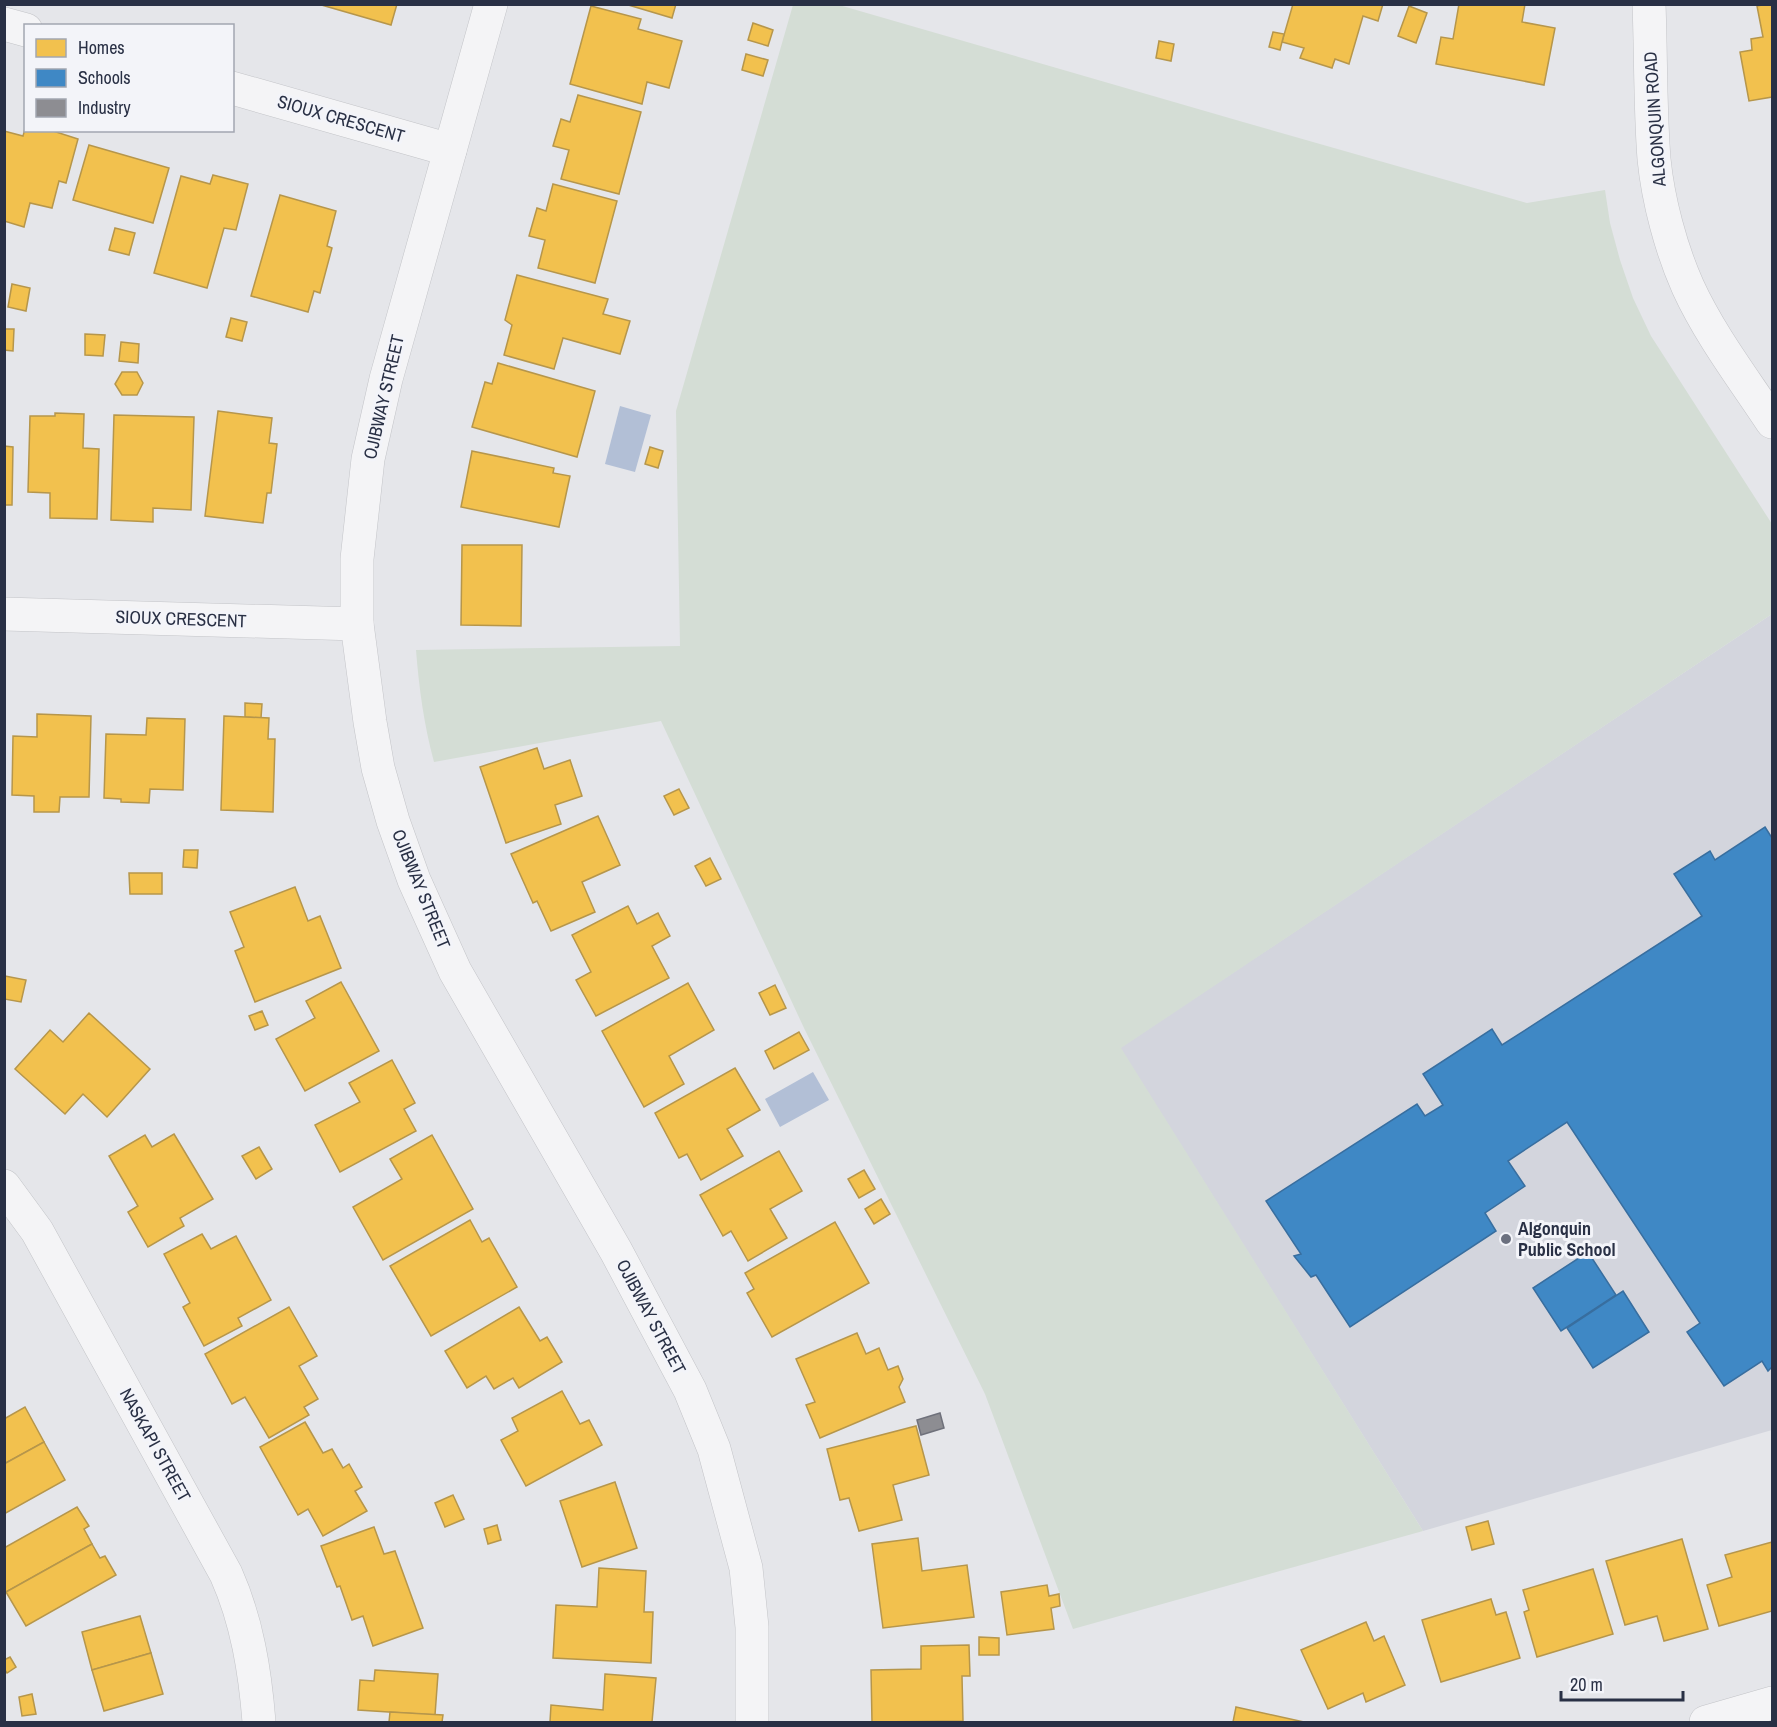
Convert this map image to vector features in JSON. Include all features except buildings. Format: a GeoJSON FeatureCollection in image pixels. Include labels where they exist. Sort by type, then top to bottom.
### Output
{"type":"FeatureCollection","features":[{"type":"Feature","properties":{"kind":"street","name":"OJIBWAY STREET"},"geometry":{"type":"LineString","coordinates":[[491,4],[386,379],[368,459],[357,559],[357,624],[370,722],[378,768],[393,820],[414,880],[455,971],[647,1308],[690,1390],[714,1449],[746,1568],[752,1627],[753,1722]]}},
{"type":"Feature","properties":{"kind":"street","name":"ALGONQUIN ROAD"},"geometry":{"type":"LineString","coordinates":[[1649,4],[1654,160],[1662,205],[1675,254],[1701,313],[1773,422]]}},
{"type":"Feature","properties":{"kind":"street"},"geometry":{"type":"LineString","coordinates":[[4,24],[24,29]]}},
{"type":"Feature","properties":{"kind":"street","name":"SIOUX CRESCENT"},"geometry":{"type":"LineString","coordinates":[[234,89],[450,150]]}},
{"type":"Feature","properties":{"kind":"street","name":"SIOUX CRESCENT"},"geometry":{"type":"LineString","coordinates":[[4,614],[357,624]]}},
{"type":"Feature","properties":{"kind":"street","name":"NASKAPI STREET"},"geometry":{"type":"LineString","coordinates":[[4,1186],[37,1231],[226,1574],[235,1594],[246,1631],[254,1671],[258,1722]]}},
{"type":"Feature","properties":{"kind":"street"},"geometry":{"type":"LineString","coordinates":[[1707,1722],[1773,1703]]}},
{"type":"Feature","properties":{"kind":"shaded area"},"geometry":{"type":"Polygon","coordinates":[[[793,5],[839,5],[1527,203],[1605,190],[1610,223],[1620,260],[1633,298],[1651,336],[1772,524],[1772,614],[1121,1048],[1423,1531],[1073,1629],[985,1394],[804,1028],[661,721],[434,762],[422,706],[416,650],[680,646],[676,411],[793,5]]]}},
{"type":"Feature","properties":{"kind":"shaded area","name":"Algonquin Public School"},"geometry":{"type":"Polygon","coordinates":[[[1772,614],[1772,1430],[1423,1531],[1120,1048],[1772,614]]]}},
{"type":"Feature","properties":{"kind":"water"},"geometry":{"type":"Polygon","coordinates":[[[620,406],[651,415],[635,472],[605,464],[620,406]]]}},
{"type":"Feature","properties":{"kind":"water"},"geometry":{"type":"Polygon","coordinates":[[[813,1072],[829,1100],[780,1127],[765,1099],[813,1072]]]}},
{"type":"Feature","properties":{"kind":"place","name":"Algonquin Public School"},"geometry":{"type":"Point","coordinates":[1506,1239]}}]}
